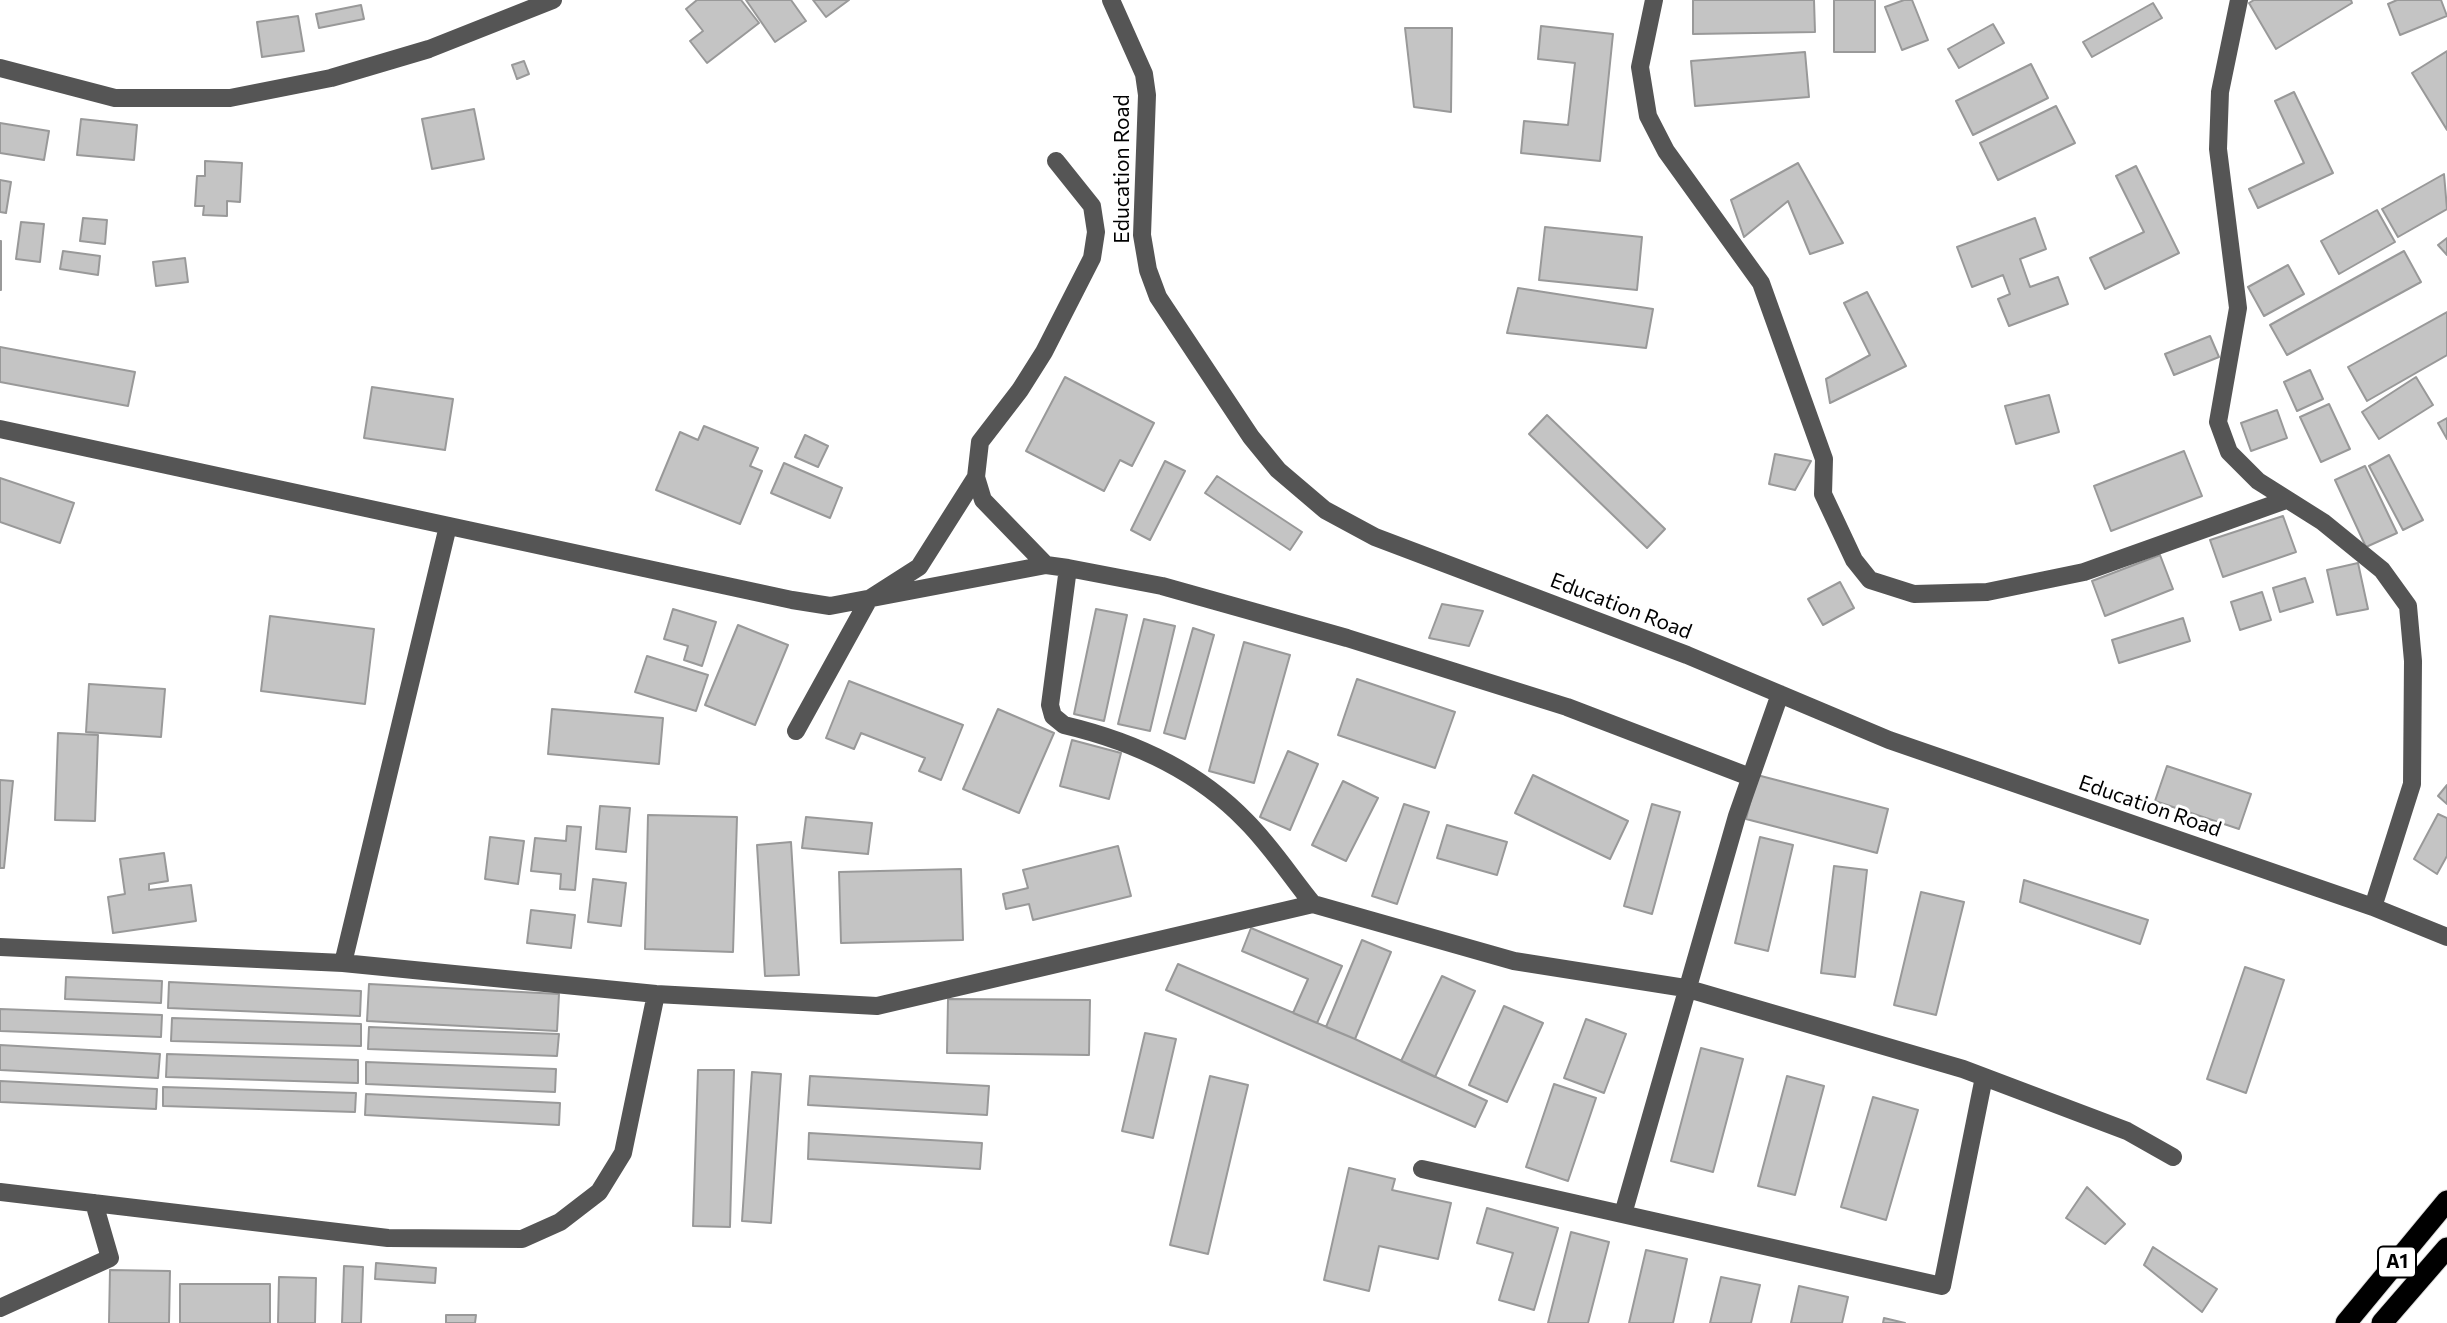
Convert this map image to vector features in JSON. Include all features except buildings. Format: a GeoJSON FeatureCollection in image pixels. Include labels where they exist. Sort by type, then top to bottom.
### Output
{"type":"FeatureCollection","features":[{"type":"Feature","properties":{"kind":"highway","name":"A1"},"geometry":{"type":"LineString","coordinates":[[2346,1323],[2447,1201]]}},
{"type":"Feature","properties":{"kind":"highway","name":"A1"},"geometry":{"type":"LineString","coordinates":[[2382,1323],[2447,1248]]}},
{"type":"Feature","properties":{"kind":"street"},"geometry":{"type":"LineString","coordinates":[[0,68],[115,98],[230,98],[331,78],[429,49],[553,0]]}},
{"type":"Feature","properties":{"kind":"street","name":"Education Road"},"geometry":{"type":"LineString","coordinates":[[1111,0],[1144,74],[1147,95],[1142,235],[1151,279],[1165,307],[1251,437],[1278,470],[1325,510],[1375,537],[1687,655],[1889,740],[2373,907],[2447,937]]}},
{"type":"Feature","properties":{"kind":"street"},"geometry":{"type":"LineString","coordinates":[[1654,0],[1640,68],[1648,116],[1665,151],[1760,284],[1824,459],[1823,494],[1854,560],[1870,580],[1914,594],[1987,592],[2084,572],[2286,500]]}},
{"type":"Feature","properties":{"kind":"street"},"geometry":{"type":"LineString","coordinates":[[2239,0],[2220,92],[2218,149],[2238,307],[2218,422],[2229,452],[2258,481],[2323,523],[2382,570],[2408,606],[2413,661],[2412,784],[2373,907]]}},
{"type":"Feature","properties":{"kind":"street"},"geometry":{"type":"LineString","coordinates":[[1046,565],[983,499],[976,477],[980,442],[1020,390],[1044,352],[1093,258],[1096,233],[1093,206],[1056,161]]}},
{"type":"Feature","properties":{"kind":"street"},"geometry":{"type":"LineString","coordinates":[[0,429],[830,606],[1046,565],[1162,586],[1348,638],[1567,707],[1750,778]]}},
{"type":"Feature","properties":{"kind":"street"},"geometry":{"type":"LineString","coordinates":[[796,731],[869,599],[919,567],[976,477]]}},
{"type":"Feature","properties":{"kind":"street"},"geometry":{"type":"LineString","coordinates":[[344,963],[448,526]]}},
{"type":"Feature","properties":{"kind":"street"},"geometry":{"type":"LineString","coordinates":[[1068,568],[1050,705],[1053,716],[1064,725],[1156,755],[1204,784],[1247,821],[1313,904]]}},
{"type":"Feature","properties":{"kind":"street"},"geometry":{"type":"LineString","coordinates":[[1623,1214],[1685,988],[1750,778],[1780,694]]}},
{"type":"Feature","properties":{"kind":"street"},"geometry":{"type":"LineString","coordinates":[[0,947],[344,963],[656,994],[877,1006],[1313,904],[1514,961],[1685,988],[1984,1077],[2127,1131],[2173,1157]]}},
{"type":"Feature","properties":{"kind":"street"},"geometry":{"type":"LineString","coordinates":[[0,1192],[388,1238],[522,1239],[560,1222],[599,1192],[623,1153],[656,994]]}},
{"type":"Feature","properties":{"kind":"street"},"geometry":{"type":"LineString","coordinates":[[1422,1170],[1942,1286],[1984,1077]]}},
{"type":"Feature","properties":{"kind":"street"},"geometry":{"type":"LineString","coordinates":[[0,1308],[110,1258],[94,1203]]}}]}
